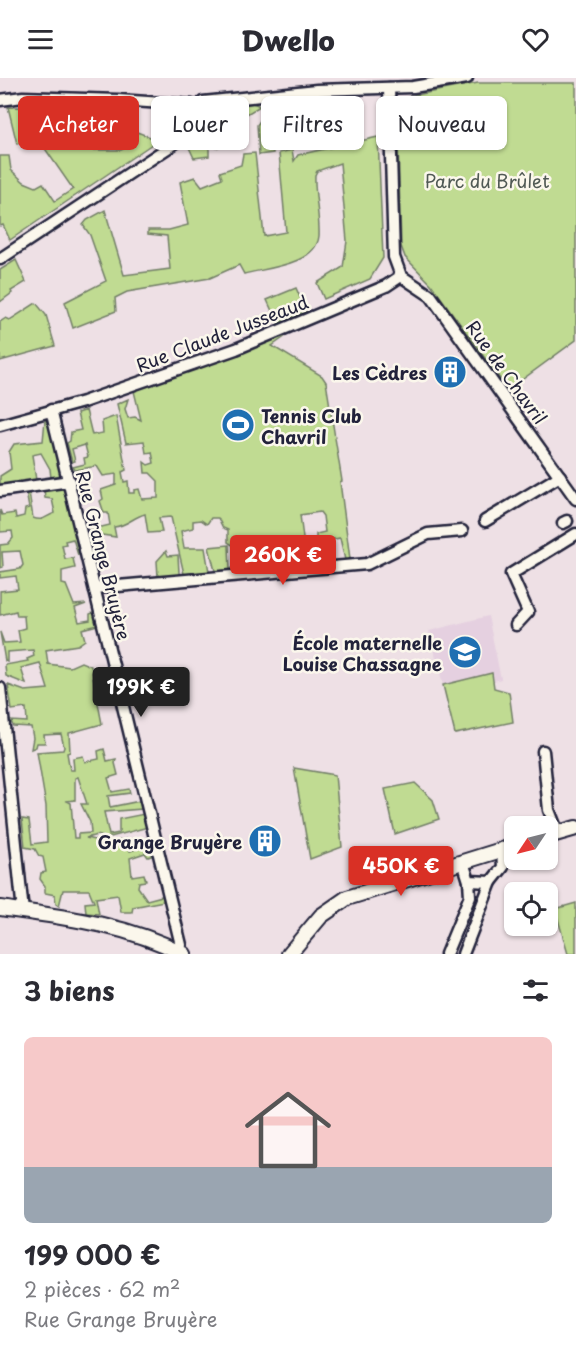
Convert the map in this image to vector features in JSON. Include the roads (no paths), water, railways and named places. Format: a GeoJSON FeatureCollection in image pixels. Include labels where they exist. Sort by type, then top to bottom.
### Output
{"type":"FeatureCollection","features":[{"type":"Feature","properties":{"kind":"main road"},"geometry":{"type":"LineString","coordinates":[[558,830],[576,828]]}},
{"type":"Feature","properties":{"kind":"main road"},"geometry":{"type":"LineString","coordinates":[[289,954],[315,921],[340,902],[504,849]]}},
{"type":"Feature","properties":{"kind":"main road"},"geometry":{"type":"LineString","coordinates":[[0,908],[110,925],[134,931],[182,953]]}},
{"type":"Feature","properties":{"kind":"street"},"geometry":{"type":"LineString","coordinates":[[249,99],[317,90],[413,87],[467,78]]}},
{"type":"Feature","properties":{"kind":"street"},"geometry":{"type":"LineString","coordinates":[[389,88],[394,257],[401,276]]}},
{"type":"Feature","properties":{"kind":"street"},"geometry":{"type":"LineString","coordinates":[[0,100],[23,97],[151,103]]}},
{"type":"Feature","properties":{"kind":"street"},"geometry":{"type":"LineString","coordinates":[[0,260],[163,150]]}},
{"type":"Feature","properties":{"kind":"street","name":"Rue Claude Jusseaud"},"geometry":{"type":"LineString","coordinates":[[0,425],[83,402],[236,349],[386,286],[401,276]]}},
{"type":"Feature","properties":{"kind":"street","name":"Rue de Chavril"},"geometry":{"type":"LineString","coordinates":[[401,276],[431,296],[576,499]]}},
{"type":"Feature","properties":{"kind":"street","name":"Rue Grange Bruyère"},"geometry":{"type":"LineString","coordinates":[[51,410],[70,481],[182,953]]}},
{"type":"Feature","properties":{"kind":"street"},"geometry":{"type":"LineString","coordinates":[[485,520],[560,476]]}},
{"type":"Feature","properties":{"kind":"street"},"geometry":{"type":"LineString","coordinates":[[0,491],[70,481]]}},
{"type":"Feature","properties":{"kind":"street"},"geometry":{"type":"LineString","coordinates":[[95,588],[366,564],[428,534],[462,531]]}},
{"type":"Feature","properties":{"kind":"street"},"geometry":{"type":"LineString","coordinates":[[516,625],[528,612],[511,574],[576,534]]}},
{"type":"Feature","properties":{"kind":"street"},"geometry":{"type":"LineString","coordinates":[[0,688],[23,912]]}},
{"type":"Feature","properties":{"kind":"street"},"geometry":{"type":"LineString","coordinates":[[543,751],[548,751],[553,830],[549,810],[543,751]]}},
{"type":"Feature","properties":{"kind":"street"},"geometry":{"type":"LineString","coordinates":[[446,954],[471,893],[463,862]]}},
{"type":"Feature","properties":{"kind":"street"},"geometry":{"type":"LineString","coordinates":[[463,954],[491,882],[504,863]]}},
{"type":"Feature","properties":{"kind":"street"},"geometry":{"type":"LineString","coordinates":[[469,881],[491,882]]}},
{"type":"Feature","properties":{"kind":"street"},"geometry":{"type":"LineString","coordinates":[[471,893],[479,892],[486,897]]}},
{"type":"Feature","properties":{"kind":"place","name":"Les Cèdres"},"geometry":{"type":"Point","coordinates":[450,372]}},
{"type":"Feature","properties":{"kind":"place","name":"Tennis Club Chavril"},"geometry":{"type":"Point","coordinates":[238,425]}},
{"type":"Feature","properties":{"kind":"place","name":"École maternelle Louise Chassagne"},"geometry":{"type":"Point","coordinates":[465,652]}},
{"type":"Feature","properties":{"kind":"place","name":"Grange Bruyère"},"geometry":{"type":"Point","coordinates":[265,841]}},
{"type":"Feature","properties":{"kind":"park label","name":"Parc du Brûlet"},"geometry":{"type":"Point","coordinates":[487,180]}}]}
